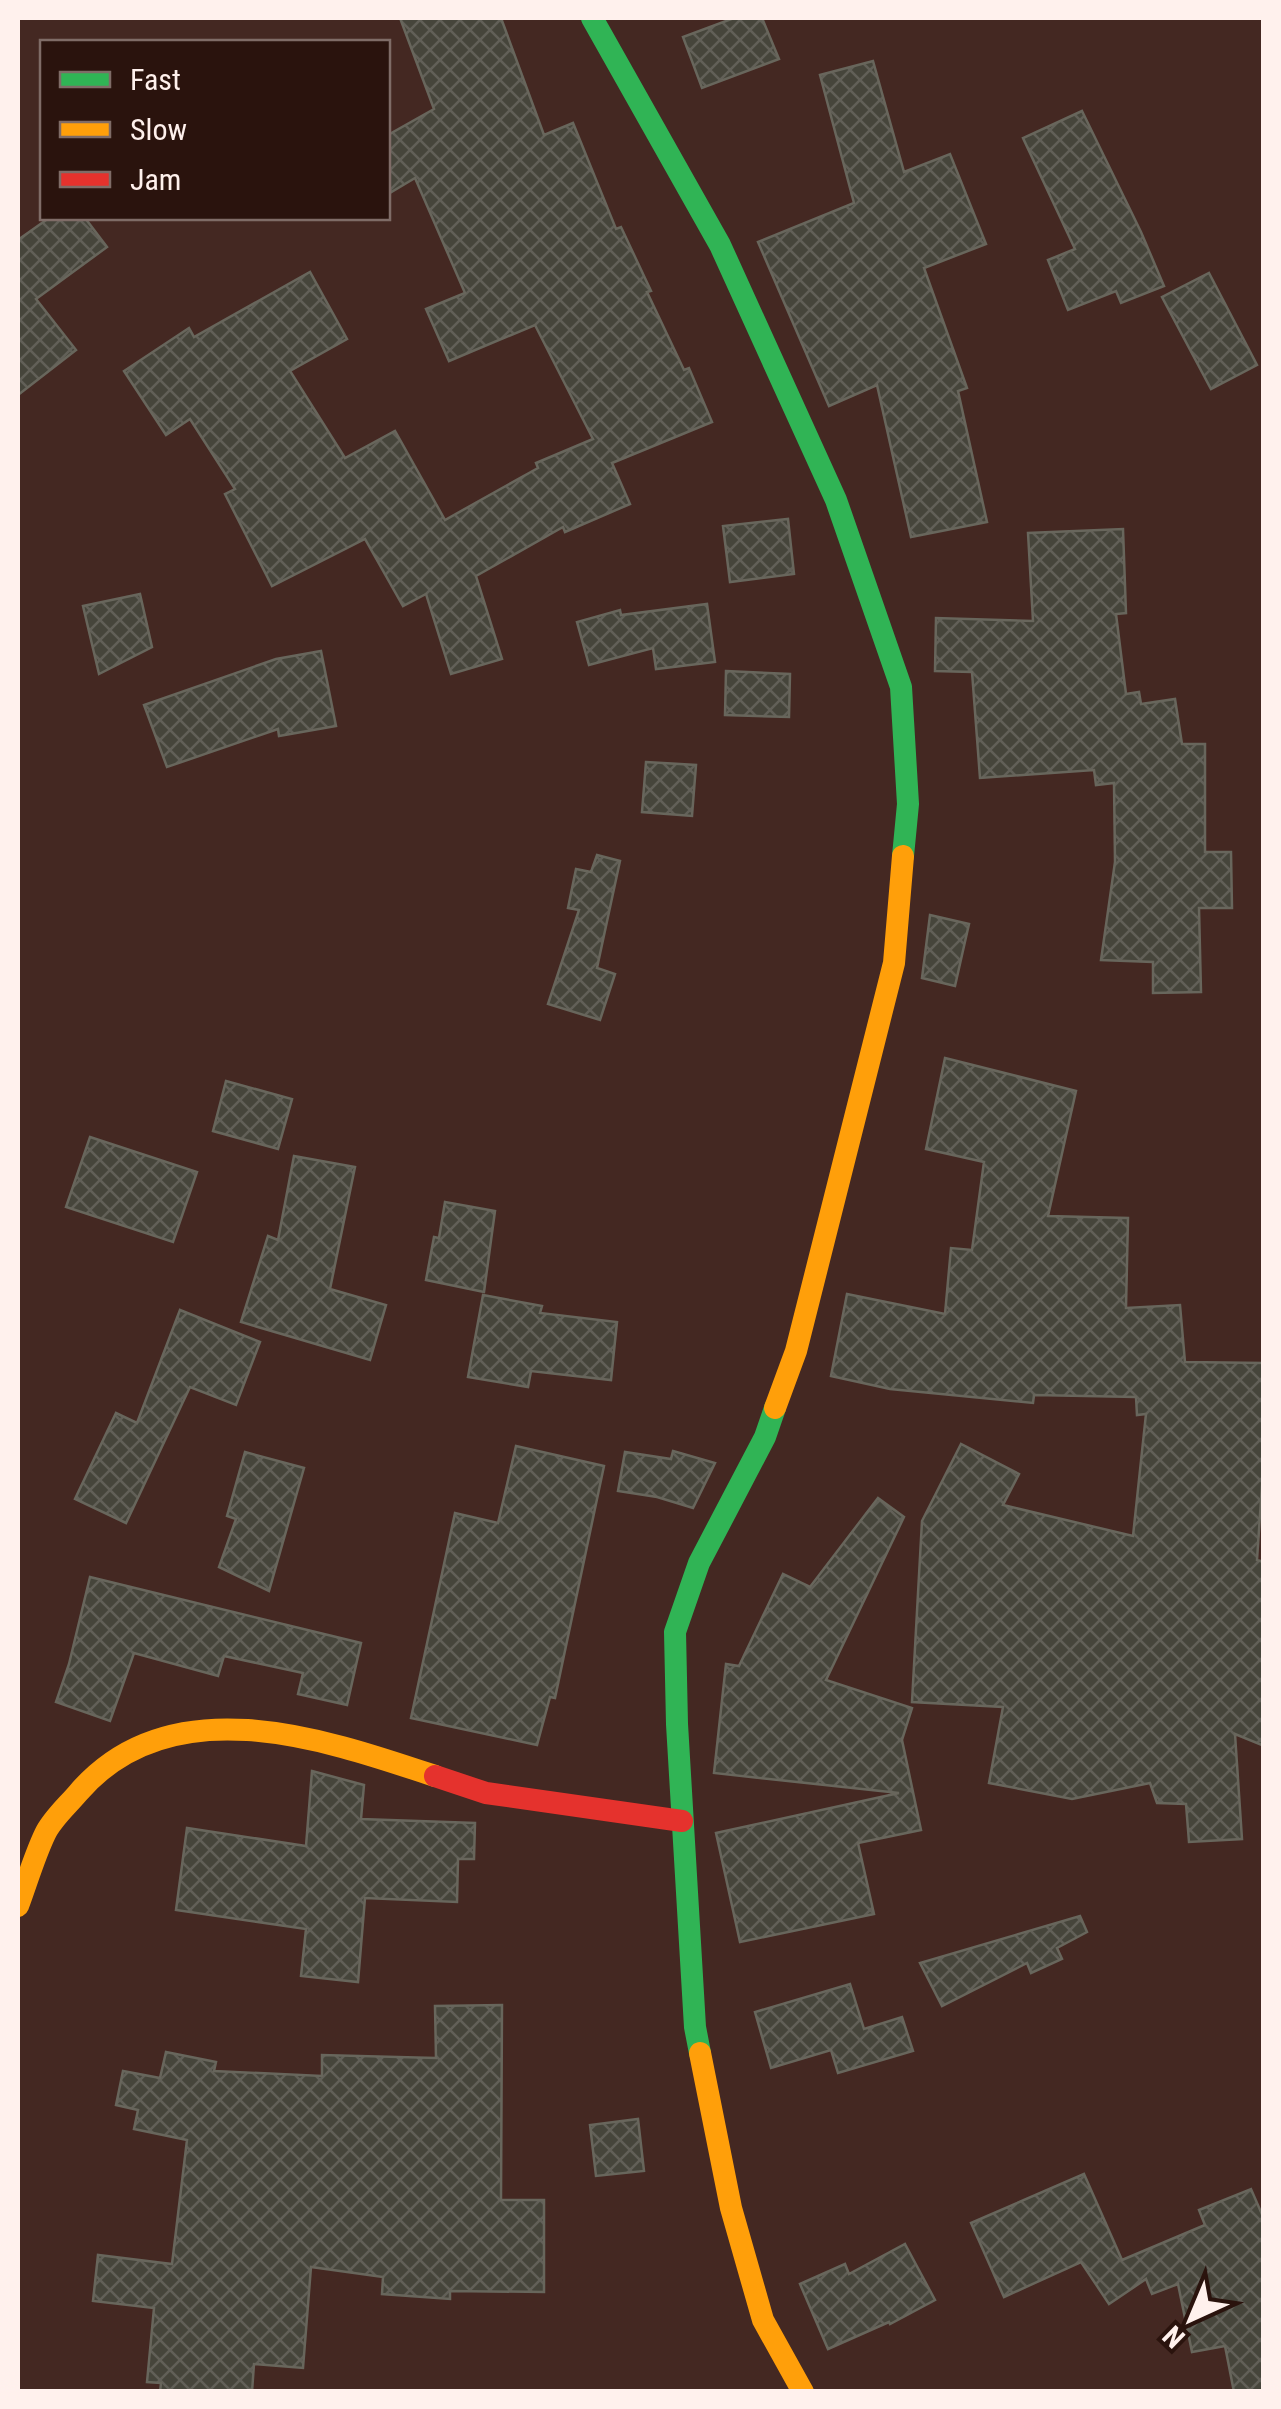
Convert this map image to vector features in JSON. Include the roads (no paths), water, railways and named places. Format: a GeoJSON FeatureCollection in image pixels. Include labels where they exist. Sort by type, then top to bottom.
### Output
{"type":"FeatureCollection","features":[{"type":"Feature","properties":{"kind":"street"},"geometry":{"type":"LineString","coordinates":[[592,18],[720,245],[836,500],[901,687],[908,804],[894,963],[796,1352],[765,1438],[699,1563],[675,1632],[682,1822],[696,2027],[731,2208],[762,2320],[804,2392]]}},
{"type":"Feature","properties":{"kind":"street"},"geometry":{"type":"LineString","coordinates":[[18,1906],[46,1830],[98,1770],[158,1738],[223,1728],[286,1733],[365,1752],[486,1793],[682,1822]]}}]}
